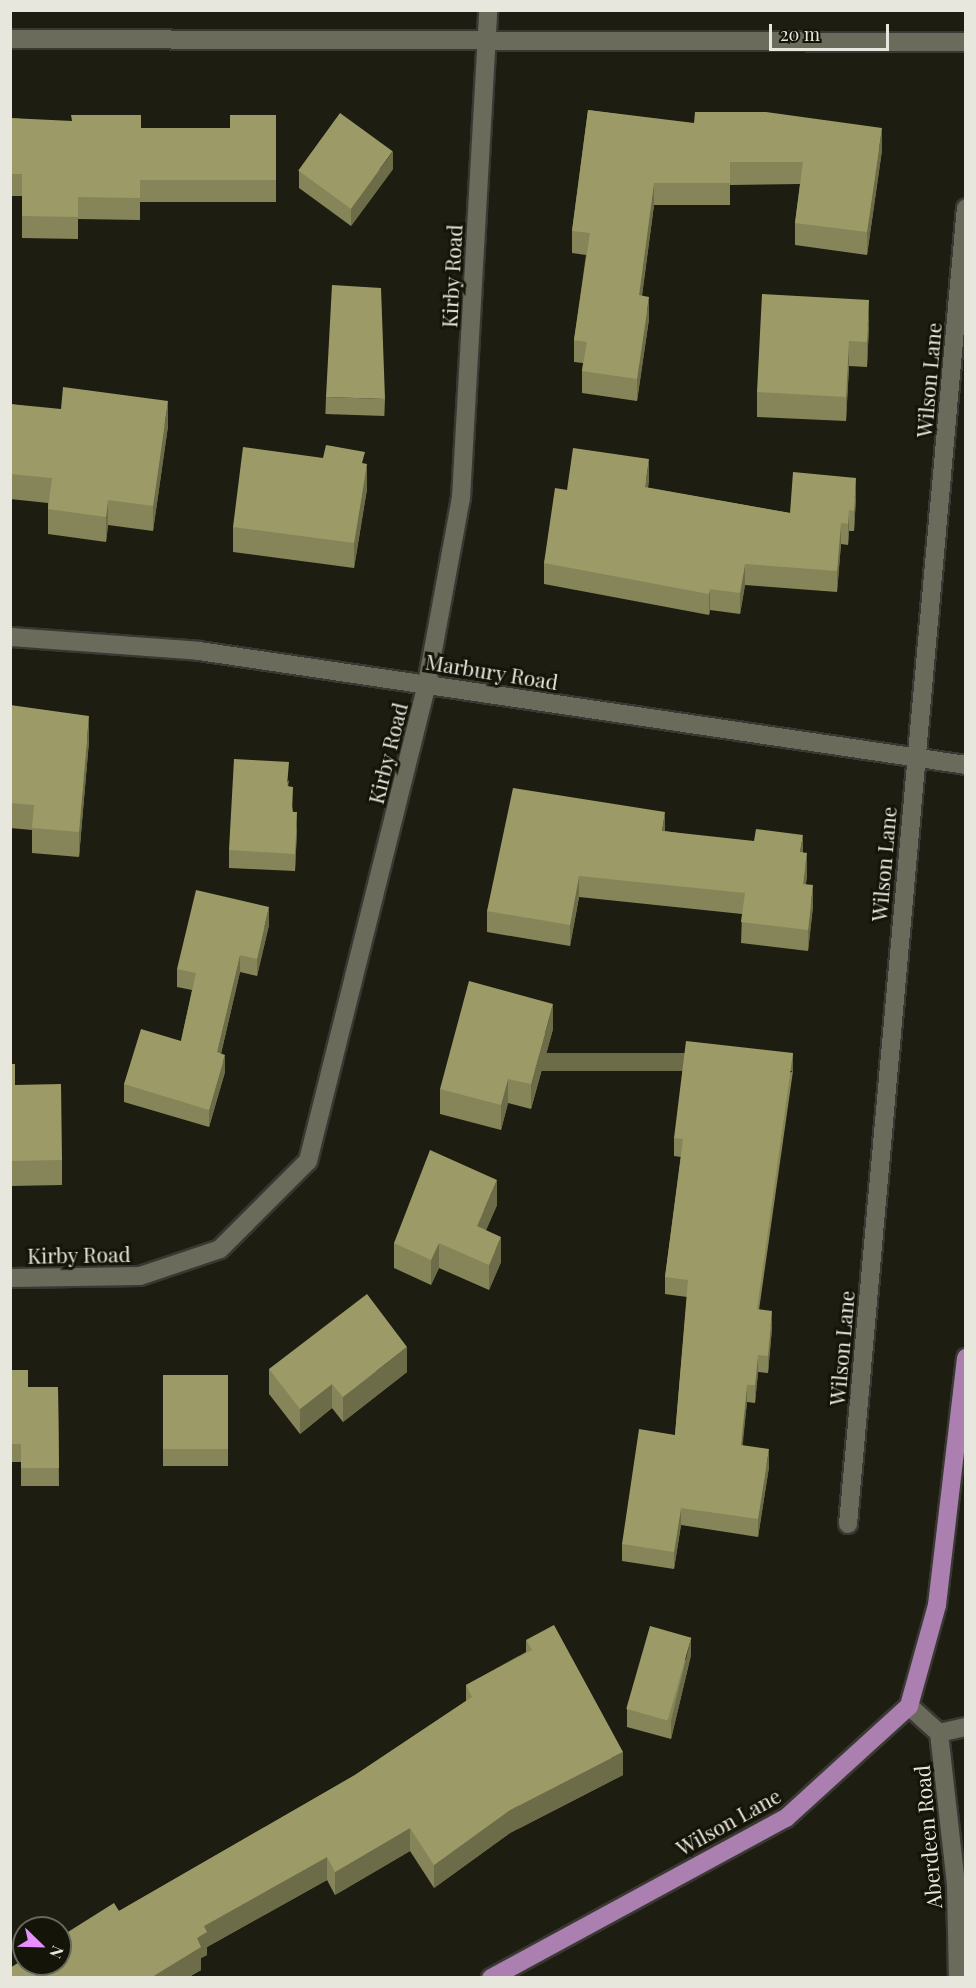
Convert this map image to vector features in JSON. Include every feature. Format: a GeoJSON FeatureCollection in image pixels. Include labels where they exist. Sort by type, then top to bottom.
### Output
{"type":"FeatureCollection","features":[{"type":"Feature","properties":{"kind":"main road"},"geometry":{"type":"LineString","coordinates":[[909,1706],[938,1605],[966,1358]]}},
{"type":"Feature","properties":{"kind":"main road","name":"Wilson Lane"},"geometry":{"type":"LineString","coordinates":[[491,1977],[786,1818],[909,1706]]}},
{"type":"Feature","properties":{"kind":"street","name":"Kirby Road"},"geometry":{"type":"LineString","coordinates":[[10,1278],[140,1276],[220,1249],[308,1161],[427,683],[461,498],[488,10]]}},
{"type":"Feature","properties":{"kind":"street"},"geometry":{"type":"LineString","coordinates":[[10,39],[966,42]]}},
{"type":"Feature","properties":{"kind":"street","name":"Wilson Lane"},"geometry":{"type":"LineString","coordinates":[[848,1524],[966,208]]}},
{"type":"Feature","properties":{"kind":"street","name":"Marbury Road"},"geometry":{"type":"LineString","coordinates":[[10,637],[199,651],[427,683],[915,760],[966,765]]}},
{"type":"Feature","properties":{"kind":"street"},"geometry":{"type":"LineString","coordinates":[[909,1706],[939,1732],[966,1727]]}},
{"type":"Feature","properties":{"kind":"street","name":"Aberdeen Road"},"geometry":{"type":"LineString","coordinates":[[939,1732],[961,1885],[958,1977]]}},
{"type":"Feature","properties":{"kind":"building"},"geometry":{"type":"Polygon","coordinates":[[[588,110],[694,123],[695,112],[766,112],[882,128],[867,232],[795,223],[803,162],[730,162],[730,183],[654,183],[639,295],[649,297],[637,379],[582,371],[587,342],[574,340],[590,233],[572,231],[588,110]]]}},
{"type":"Feature","properties":{"kind":"building"},"geometry":{"type":"Polygon","coordinates":[[[340,113],[393,151],[351,209],[298,170],[340,113]]]}},
{"type":"Feature","properties":{"kind":"building"},"geometry":{"type":"Polygon","coordinates":[[[71,115],[141,115],[141,128],[230,128],[230,115],[276,115],[276,180],[140,180],[140,198],[78,197],[78,217],[22,216],[22,174],[10,174],[10,118],[72,121],[71,115]]]}},
{"type":"Feature","properties":{"kind":"building"},"geometry":{"type":"Polygon","coordinates":[[[332,285],[381,288],[385,399],[326,397],[332,285]]]}},
{"type":"Feature","properties":{"kind":"building"},"geometry":{"type":"Polygon","coordinates":[[[762,294],[869,300],[867,342],[849,341],[846,397],[757,392],[762,294]]]}},
{"type":"Feature","properties":{"kind":"building"},"geometry":{"type":"Polygon","coordinates":[[[63,387],[168,401],[153,506],[108,500],[106,517],[48,509],[52,478],[10,474],[10,404],[61,409],[63,387]]]}},
{"type":"Feature","properties":{"kind":"building"},"geometry":{"type":"Polygon","coordinates":[[[326,445],[365,452],[362,463],[367,464],[354,543],[233,527],[243,447],[323,458],[326,445]]]}},
{"type":"Feature","properties":{"kind":"building"},"geometry":{"type":"Polygon","coordinates":[[[573,448],[649,459],[645,487],[790,513],[793,472],[856,478],[854,511],[849,510],[848,524],[841,523],[837,571],[745,564],[740,593],[710,589],[709,594],[544,563],[555,488],[567,490],[573,448]]]}},
{"type":"Feature","properties":{"kind":"building"},"geometry":{"type":"Polygon","coordinates":[[[10,705],[89,716],[79,832],[32,828],[34,805],[10,803],[10,705]]]}},
{"type":"Feature","properties":{"kind":"building"},"geometry":{"type":"Polygon","coordinates":[[[234,759],[289,762],[287,786],[293,787],[292,812],[297,812],[295,854],[229,850],[234,759]]]}},
{"type":"Feature","properties":{"kind":"building"},"geometry":{"type":"Polygon","coordinates":[[[513,788],[665,812],[662,831],[754,841],[756,829],[803,835],[800,852],[807,853],[803,884],[813,885],[808,930],[741,922],[745,893],[579,876],[570,925],[487,911],[513,788]]]}},
{"type":"Feature","properties":{"kind":"building"},"geometry":{"type":"Polygon","coordinates":[[[196,890],[269,907],[257,959],[240,955],[217,1052],[225,1055],[209,1110],[124,1084],[141,1029],[181,1041],[196,973],[177,969],[196,890]]]}},
{"type":"Feature","properties":{"kind":"building"},"geometry":{"type":"Polygon","coordinates":[[[469,981],[553,1004],[531,1084],[508,1079],[501,1105],[440,1089],[469,981]]]}},
{"type":"Feature","properties":{"kind":"building"},"geometry":{"type":"Polygon","coordinates":[[[686,1041],[793,1053],[757,1309],[772,1311],[768,1356],[758,1355],[755,1385],[747,1385],[741,1445],[769,1449],[758,1519],[681,1508],[674,1552],[622,1544],[639,1429],[675,1435],[688,1280],[665,1277],[683,1139],[674,1138],[686,1041]]]}},
{"type":"Feature","properties":{"kind":"building"},"geometry":{"type":"Polygon","coordinates":[[[10,1064],[15,1064],[15,1085],[61,1084],[62,1160],[10,1161],[10,1064]]]}},
{"type":"Feature","properties":{"kind":"building"},"geometry":{"type":"Polygon","coordinates":[[[430,1150],[497,1180],[477,1226],[501,1237],[489,1265],[439,1243],[431,1260],[394,1243],[430,1150]]]}},
{"type":"Feature","properties":{"kind":"building"},"geometry":{"type":"Polygon","coordinates":[[[367,1294],[407,1347],[343,1397],[332,1384],[300,1409],[269,1369],[367,1294]]]}},
{"type":"Feature","properties":{"kind":"building"},"geometry":{"type":"Polygon","coordinates":[[[10,1370],[28,1370],[28,1387],[58,1387],[59,1468],[21,1468],[21,1444],[10,1444],[10,1370]]]}},
{"type":"Feature","properties":{"kind":"building"},"geometry":{"type":"Polygon","coordinates":[[[163,1375],[228,1375],[228,1449],[163,1449],[163,1375]]]}},
{"type":"Feature","properties":{"kind":"building"},"geometry":{"type":"Polygon","coordinates":[[[554,1625],[623,1752],[510,1810],[434,1865],[410,1828],[335,1872],[327,1857],[204,1926],[207,1932],[197,1938],[201,1947],[152,1977],[38,1976],[72,1976],[72,1929],[114,1903],[119,1911],[355,1775],[472,1697],[466,1685],[532,1650],[526,1640],[554,1625]]]}},
{"type":"Feature","properties":{"kind":"building"},"geometry":{"type":"Polygon","coordinates":[[[650,1626],[691,1638],[668,1721],[626,1709],[650,1626]]]}},
{"type":"Feature","properties":{"kind":"building"},"geometry":{"type":"Polygon","coordinates":[[[12,1967],[12,1976],[35,1977],[10,1977],[12,1967]]]}}]}
